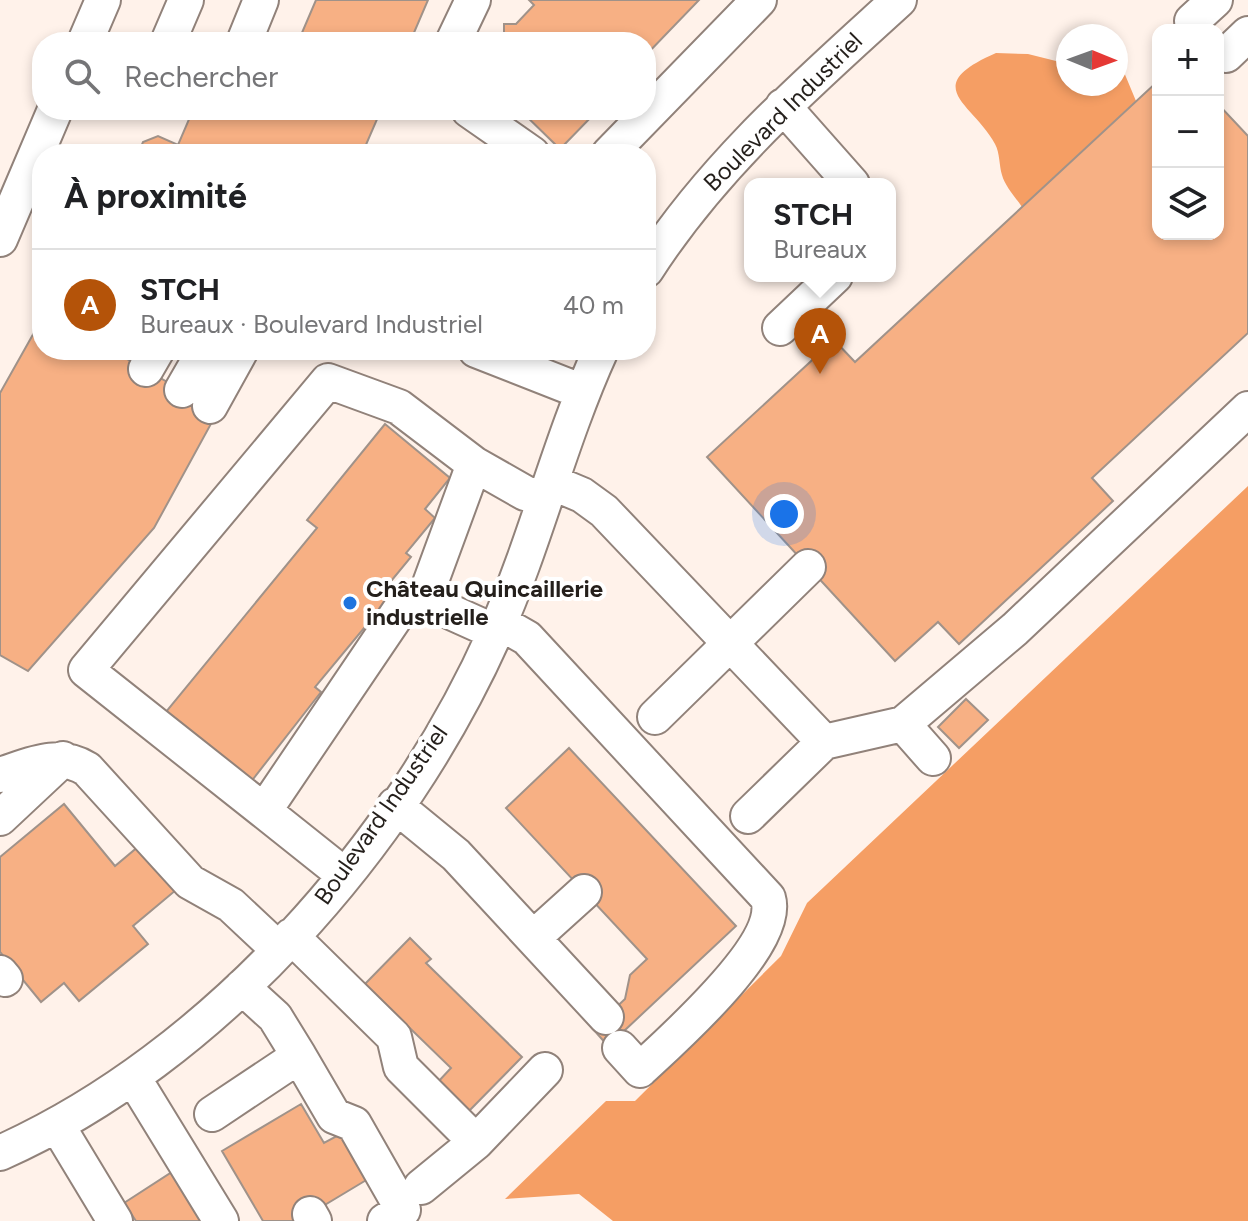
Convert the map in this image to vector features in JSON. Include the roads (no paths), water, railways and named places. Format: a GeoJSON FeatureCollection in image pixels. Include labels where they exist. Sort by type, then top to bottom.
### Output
{"type":"FeatureCollection","features":[{"type":"Feature","properties":{"kind":"street"},"geometry":{"type":"LineString","coordinates":[[89,32],[103,0]]}},
{"type":"Feature","properties":{"kind":"street"},"geometry":{"type":"LineString","coordinates":[[172,32],[186,0]]}},
{"type":"Feature","properties":{"kind":"street"},"geometry":{"type":"LineString","coordinates":[[248,32],[261,0]]}},
{"type":"Feature","properties":{"kind":"street"},"geometry":{"type":"LineString","coordinates":[[458,32],[473,0]]}},
{"type":"Feature","properties":{"kind":"street"},"geometry":{"type":"LineString","coordinates":[[656,106],[759,0]]}},
{"type":"Feature","properties":{"kind":"street","name":"Boulevard Industriel"},"geometry":{"type":"LineString","coordinates":[[658,229],[783,106],[899,0]]}},
{"type":"Feature","properties":{"kind":"street"},"geometry":{"type":"LineString","coordinates":[[783,106],[847,178]]}},
{"type":"Feature","properties":{"kind":"street"},"geometry":{"type":"LineString","coordinates":[[45,144],[52,120]]}},
{"type":"Feature","properties":{"kind":"street"},"geometry":{"type":"LineString","coordinates":[[483,120],[518,144]]}},
{"type":"Feature","properties":{"kind":"street"},"geometry":{"type":"LineString","coordinates":[[619,144],[642,120]]}},
{"type":"Feature","properties":{"kind":"street"},"geometry":{"type":"LineString","coordinates":[[0,239],[32,181]]}},
{"type":"Feature","properties":{"kind":"street"},"geometry":{"type":"LineString","coordinates":[[780,328],[829,282]]}},
{"type":"Feature","properties":{"kind":"street"},"geometry":{"type":"LineString","coordinates":[[203,360],[196,398],[232,360]]}},
{"type":"Feature","properties":{"kind":"street"},"geometry":{"type":"LineString","coordinates":[[501,360],[583,392]]}},
{"type":"Feature","properties":{"kind":"street","name":"Boulevard Industriel"},"geometry":{"type":"LineString","coordinates":[[0,1153],[57,1125],[134,1079],[174,1048],[242,987],[285,942],[343,874],[395,805],[444,730],[497,627],[597,360]]}},
{"type":"Feature","properties":{"kind":"street"},"geometry":{"type":"LineString","coordinates":[[343,874],[86,670],[328,381],[399,407],[474,464],[525,493],[548,491],[582,495],[604,511],[824,742]]}},
{"type":"Feature","properties":{"kind":"street"},"geometry":{"type":"LineString","coordinates":[[748,816],[824,742],[903,724],[1015,629],[1248,409]]}},
{"type":"Feature","properties":{"kind":"street"},"geometry":{"type":"LineString","coordinates":[[424,600],[474,464]]}},
{"type":"Feature","properties":{"kind":"street"},"geometry":{"type":"LineString","coordinates":[[655,717],[808,567]]}},
{"type":"Feature","properties":{"kind":"street"},"geometry":{"type":"LineString","coordinates":[[264,811],[400,610],[416,600],[424,600],[527,638],[768,898],[769,920],[763,933],[709,1007],[640,1070],[620,1048]]}},
{"type":"Feature","properties":{"kind":"street"},"geometry":{"type":"LineString","coordinates":[[903,724],[933,758]]}},
{"type":"Feature","properties":{"kind":"street"},"geometry":{"type":"LineString","coordinates":[[0,818],[63,759]]}},
{"type":"Feature","properties":{"kind":"street"},"geometry":{"type":"LineString","coordinates":[[0,775],[38,762],[63,759],[87,769],[190,882],[231,905],[285,942],[394,1037],[401,1067],[476,1142]]}},
{"type":"Feature","properties":{"kind":"street"},"geometry":{"type":"LineString","coordinates":[[395,805],[456,855],[606,1017]]}},
{"type":"Feature","properties":{"kind":"street"},"geometry":{"type":"LineString","coordinates":[[533,938],[584,892]]}},
{"type":"Feature","properties":{"kind":"street"},"geometry":{"type":"LineString","coordinates":[[242,987],[275,1017],[334,1116],[354,1124],[403,1210],[385,1221]]}},
{"type":"Feature","properties":{"kind":"street"},"geometry":{"type":"LineString","coordinates":[[212,1114],[299,1056]]}},
{"type":"Feature","properties":{"kind":"street"},"geometry":{"type":"LineString","coordinates":[[421,1187],[476,1142],[545,1070]]}},
{"type":"Feature","properties":{"kind":"street"},"geometry":{"type":"LineString","coordinates":[[134,1079],[221,1221]]}},
{"type":"Feature","properties":{"kind":"street"},"geometry":{"type":"LineString","coordinates":[[57,1125],[115,1221]]}},
{"type":"Feature","properties":{"kind":"place","name":"STCH"},"geometry":{"type":"Point","coordinates":[820,374]}},
{"type":"Feature","properties":{"kind":"place","name":"Château Quincaillerie industrielle"},"geometry":{"type":"Point","coordinates":[350,603]}}]}
